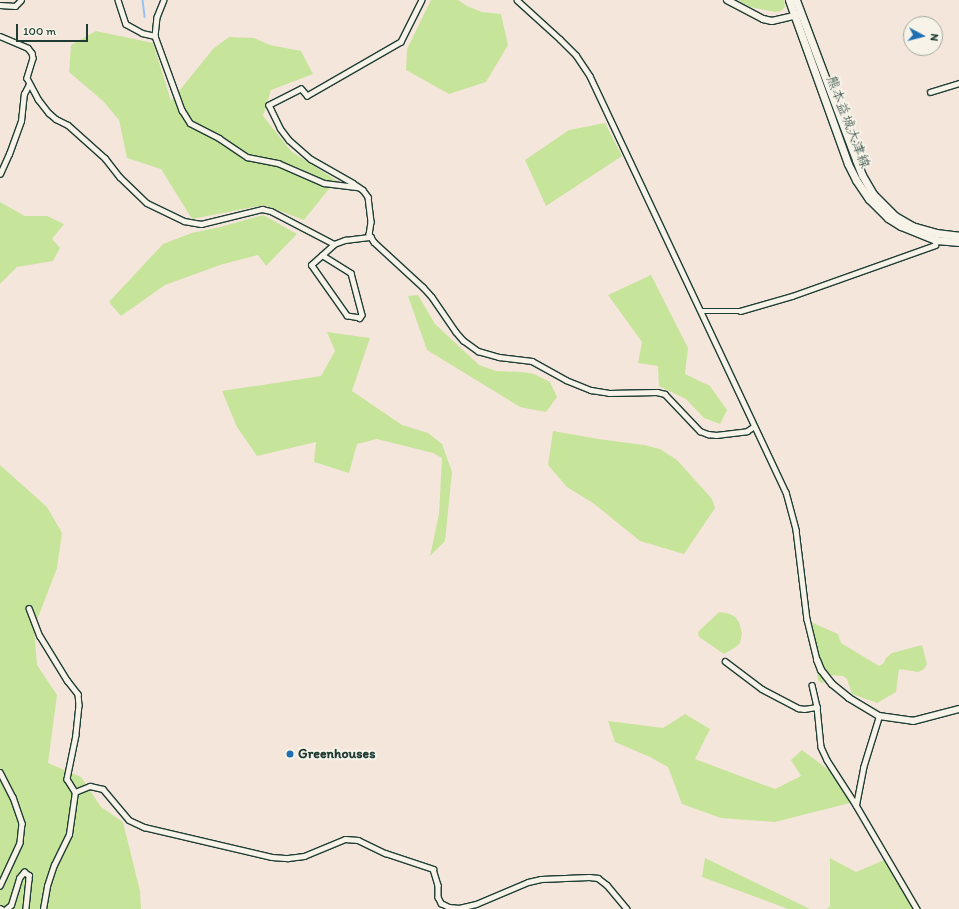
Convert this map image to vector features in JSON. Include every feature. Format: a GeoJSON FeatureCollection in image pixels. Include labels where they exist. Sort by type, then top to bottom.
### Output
{"type":"FeatureCollection","features":[{"type":"Feature","properties":{"kind":"main road","name":"熊本益城大津線"},"geometry":{"type":"LineString","coordinates":[[789,0],[798,15],[856,160],[873,194],[895,216],[912,226],[936,233],[959,236]]}},
{"type":"Feature","properties":{"kind":"main road","name":"熊本益城大津線"},"geometry":{"type":"LineString","coordinates":[[796,0],[798,15],[848,164],[856,180],[869,199],[888,218],[901,226],[936,240],[959,242]]}},
{"type":"Feature","properties":{"kind":"street"},"geometry":{"type":"LineString","coordinates":[[0,5],[14,6],[21,0]]}},
{"type":"Feature","properties":{"kind":"street"},"geometry":{"type":"LineString","coordinates":[[118,0],[126,24],[142,33],[155,36]]}},
{"type":"Feature","properties":{"kind":"street"},"geometry":{"type":"LineString","coordinates":[[164,0],[158,17],[155,36],[182,110],[190,122],[219,138],[247,157],[278,163],[324,183],[358,187]]}},
{"type":"Feature","properties":{"kind":"street"},"geometry":{"type":"LineString","coordinates":[[422,0],[401,42],[307,96],[301,89],[269,106],[280,128],[289,140],[311,160],[358,187],[368,197],[371,222],[369,234],[371,237],[432,297],[463,340],[478,350],[499,357],[532,361],[566,380],[590,390],[609,392],[657,392],[665,394],[700,431],[708,434],[716,435],[747,431],[754,427]]}},
{"type":"Feature","properties":{"kind":"street"},"geometry":{"type":"LineString","coordinates":[[517,0],[576,55],[590,76],[702,311],[754,427],[786,492],[796,530],[807,619],[817,660],[821,670],[832,684],[849,698],[879,716],[913,722],[959,709]]}},
{"type":"Feature","properties":{"kind":"street"},"geometry":{"type":"LineString","coordinates":[[727,0],[763,19],[772,21],[798,15]]}},
{"type":"Feature","properties":{"kind":"street"},"geometry":{"type":"LineString","coordinates":[[0,36],[28,48],[32,53],[34,58],[27,78],[29,84],[49,113],[56,119],[68,124],[105,158],[120,177],[147,203],[184,221],[201,224],[262,209],[271,211],[334,244]]}},
{"type":"Feature","properties":{"kind":"street"},"geometry":{"type":"LineString","coordinates":[[930,92],[959,83]]}},
{"type":"Feature","properties":{"kind":"street"},"geometry":{"type":"LineString","coordinates":[[0,174],[10,154],[21,120],[24,94],[29,84]]}},
{"type":"Feature","properties":{"kind":"street"},"geometry":{"type":"LineString","coordinates":[[322,255],[351,273],[362,315],[360,318],[347,316],[311,265],[334,244],[345,240],[371,237]]}},
{"type":"Feature","properties":{"kind":"street"},"geometry":{"type":"LineString","coordinates":[[702,311],[740,311],[792,296],[935,245],[936,240]]}},
{"type":"Feature","properties":{"kind":"street"},"geometry":{"type":"LineString","coordinates":[[29,608],[40,636],[67,680],[78,694],[79,705],[76,736],[67,779],[75,792],[69,834],[54,865],[47,886],[43,909]]}},
{"type":"Feature","properties":{"kind":"street"},"geometry":{"type":"LineString","coordinates":[[725,661],[762,689],[798,708],[817,707]]}},
{"type":"Feature","properties":{"kind":"street"},"geometry":{"type":"LineString","coordinates":[[812,685],[817,707],[821,747],[836,775],[856,805],[917,909]]}},
{"type":"Feature","properties":{"kind":"street"},"geometry":{"type":"LineString","coordinates":[[856,805],[863,768],[879,716]]}},
{"type":"Feature","properties":{"kind":"street"},"geometry":{"type":"LineString","coordinates":[[0,772],[13,797],[22,823],[20,843],[0,886]]}},
{"type":"Feature","properties":{"kind":"street"},"geometry":{"type":"LineString","coordinates":[[75,792],[90,786],[99,787],[108,794],[129,820],[144,827],[272,857],[288,858],[304,856],[345,838],[358,840],[385,853],[433,869],[438,885],[438,897],[441,903],[449,908],[459,908],[476,904],[528,882],[541,879],[589,877],[598,878],[607,885],[627,909]]}},
{"type":"Feature","properties":{"kind":"street"},"geometry":{"type":"LineString","coordinates":[[6,909],[11,904],[19,878],[24,872],[29,875],[26,909]]}},
{"type":"Feature","properties":{"kind":"green space"},"geometry":{"type":"Polygon","coordinates":[[[431,0],[458,0],[467,6],[482,12],[501,14],[508,45],[486,82],[449,94],[406,70],[407,49],[431,0]]]}},
{"type":"Feature","properties":{"kind":"green space"},"geometry":{"type":"Polygon","coordinates":[[[738,0],[784,0],[785,7],[781,11],[775,12],[750,7],[738,0]]]}},
{"type":"Feature","properties":{"kind":"green space"},"geometry":{"type":"Polygon","coordinates":[[[96,31],[153,43],[171,101],[213,49],[229,37],[254,38],[270,45],[301,51],[313,74],[271,90],[263,116],[292,152],[336,180],[304,220],[264,205],[192,219],[161,169],[127,158],[119,120],[103,101],[69,72],[71,45],[96,31]]]}},
{"type":"Feature","properties":{"kind":"green space"},"geometry":{"type":"Polygon","coordinates":[[[605,123],[622,156],[546,206],[525,160],[569,130],[605,123]]]}},
{"type":"Feature","properties":{"kind":"green space"},"geometry":{"type":"Polygon","coordinates":[[[0,202],[25,216],[47,216],[64,224],[52,239],[60,248],[53,261],[17,267],[0,284],[0,202]]]}},
{"type":"Feature","properties":{"kind":"green space"},"geometry":{"type":"Polygon","coordinates":[[[263,215],[297,234],[266,266],[258,255],[220,265],[165,285],[121,316],[109,302],[163,244],[192,233],[263,215]]]}},
{"type":"Feature","properties":{"kind":"green space"},"geometry":{"type":"Polygon","coordinates":[[[651,275],[688,348],[685,374],[710,386],[727,410],[720,424],[704,418],[686,399],[659,386],[658,366],[638,363],[642,342],[608,295],[651,275]]]}},
{"type":"Feature","properties":{"kind":"green space"},"geometry":{"type":"Polygon","coordinates":[[[418,295],[435,324],[479,365],[496,371],[534,374],[550,382],[557,397],[546,412],[520,407],[427,350],[408,296],[418,295]]]}},
{"type":"Feature","properties":{"kind":"green space"},"geometry":{"type":"Polygon","coordinates":[[[327,332],[370,338],[352,391],[402,425],[428,433],[442,444],[452,472],[445,541],[430,556],[439,514],[442,458],[433,453],[377,439],[357,444],[349,473],[314,462],[316,442],[257,456],[237,427],[222,391],[321,376],[335,351],[327,332]]]}},
{"type":"Feature","properties":{"kind":"green space"},"geometry":{"type":"Polygon","coordinates":[[[553,431],[644,445],[660,449],[677,460],[712,499],[715,508],[684,554],[640,541],[593,503],[567,487],[548,465],[553,431]]]}},
{"type":"Feature","properties":{"kind":"green space"},"geometry":{"type":"Polygon","coordinates":[[[0,465],[47,507],[62,533],[57,568],[34,628],[37,665],[57,695],[48,763],[81,777],[101,807],[123,822],[140,891],[141,909],[0,909],[0,465]]]}},
{"type":"Feature","properties":{"kind":"green space"},"geometry":{"type":"Polygon","coordinates":[[[719,612],[730,614],[735,617],[739,622],[742,633],[740,643],[724,654],[699,637],[698,632],[719,612]]]}},
{"type":"Feature","properties":{"kind":"green space"},"geometry":{"type":"Polygon","coordinates":[[[810,623],[838,634],[841,643],[879,666],[884,663],[886,658],[892,653],[922,645],[927,664],[924,669],[918,672],[899,669],[896,692],[877,703],[852,694],[847,679],[843,676],[829,675],[824,682],[821,683],[818,680],[810,623]]]}},
{"type":"Feature","properties":{"kind":"green space"},"geometry":{"type":"Polygon","coordinates":[[[685,714],[710,729],[695,759],[775,789],[801,776],[791,760],[802,750],[830,771],[850,803],[775,822],[721,818],[682,804],[668,767],[650,757],[615,742],[608,721],[663,728],[685,714]]]}},
{"type":"Feature","properties":{"kind":"green space"},"geometry":{"type":"Polygon","coordinates":[[[705,858],[810,909],[788,909],[702,877],[705,858]]]}},
{"type":"Feature","properties":{"kind":"green space"},"geometry":{"type":"Polygon","coordinates":[[[830,858],[856,872],[884,860],[913,909],[826,909],[830,907],[830,858]]]}},
{"type":"Feature","properties":{"kind":"waterway"},"geometry":{"type":"LineString","coordinates":[[143,0],[145,17]]}},
{"type":"Feature","properties":{"kind":"place","name":"Greenhouses"},"geometry":{"type":"Point","coordinates":[290,754]}}]}
